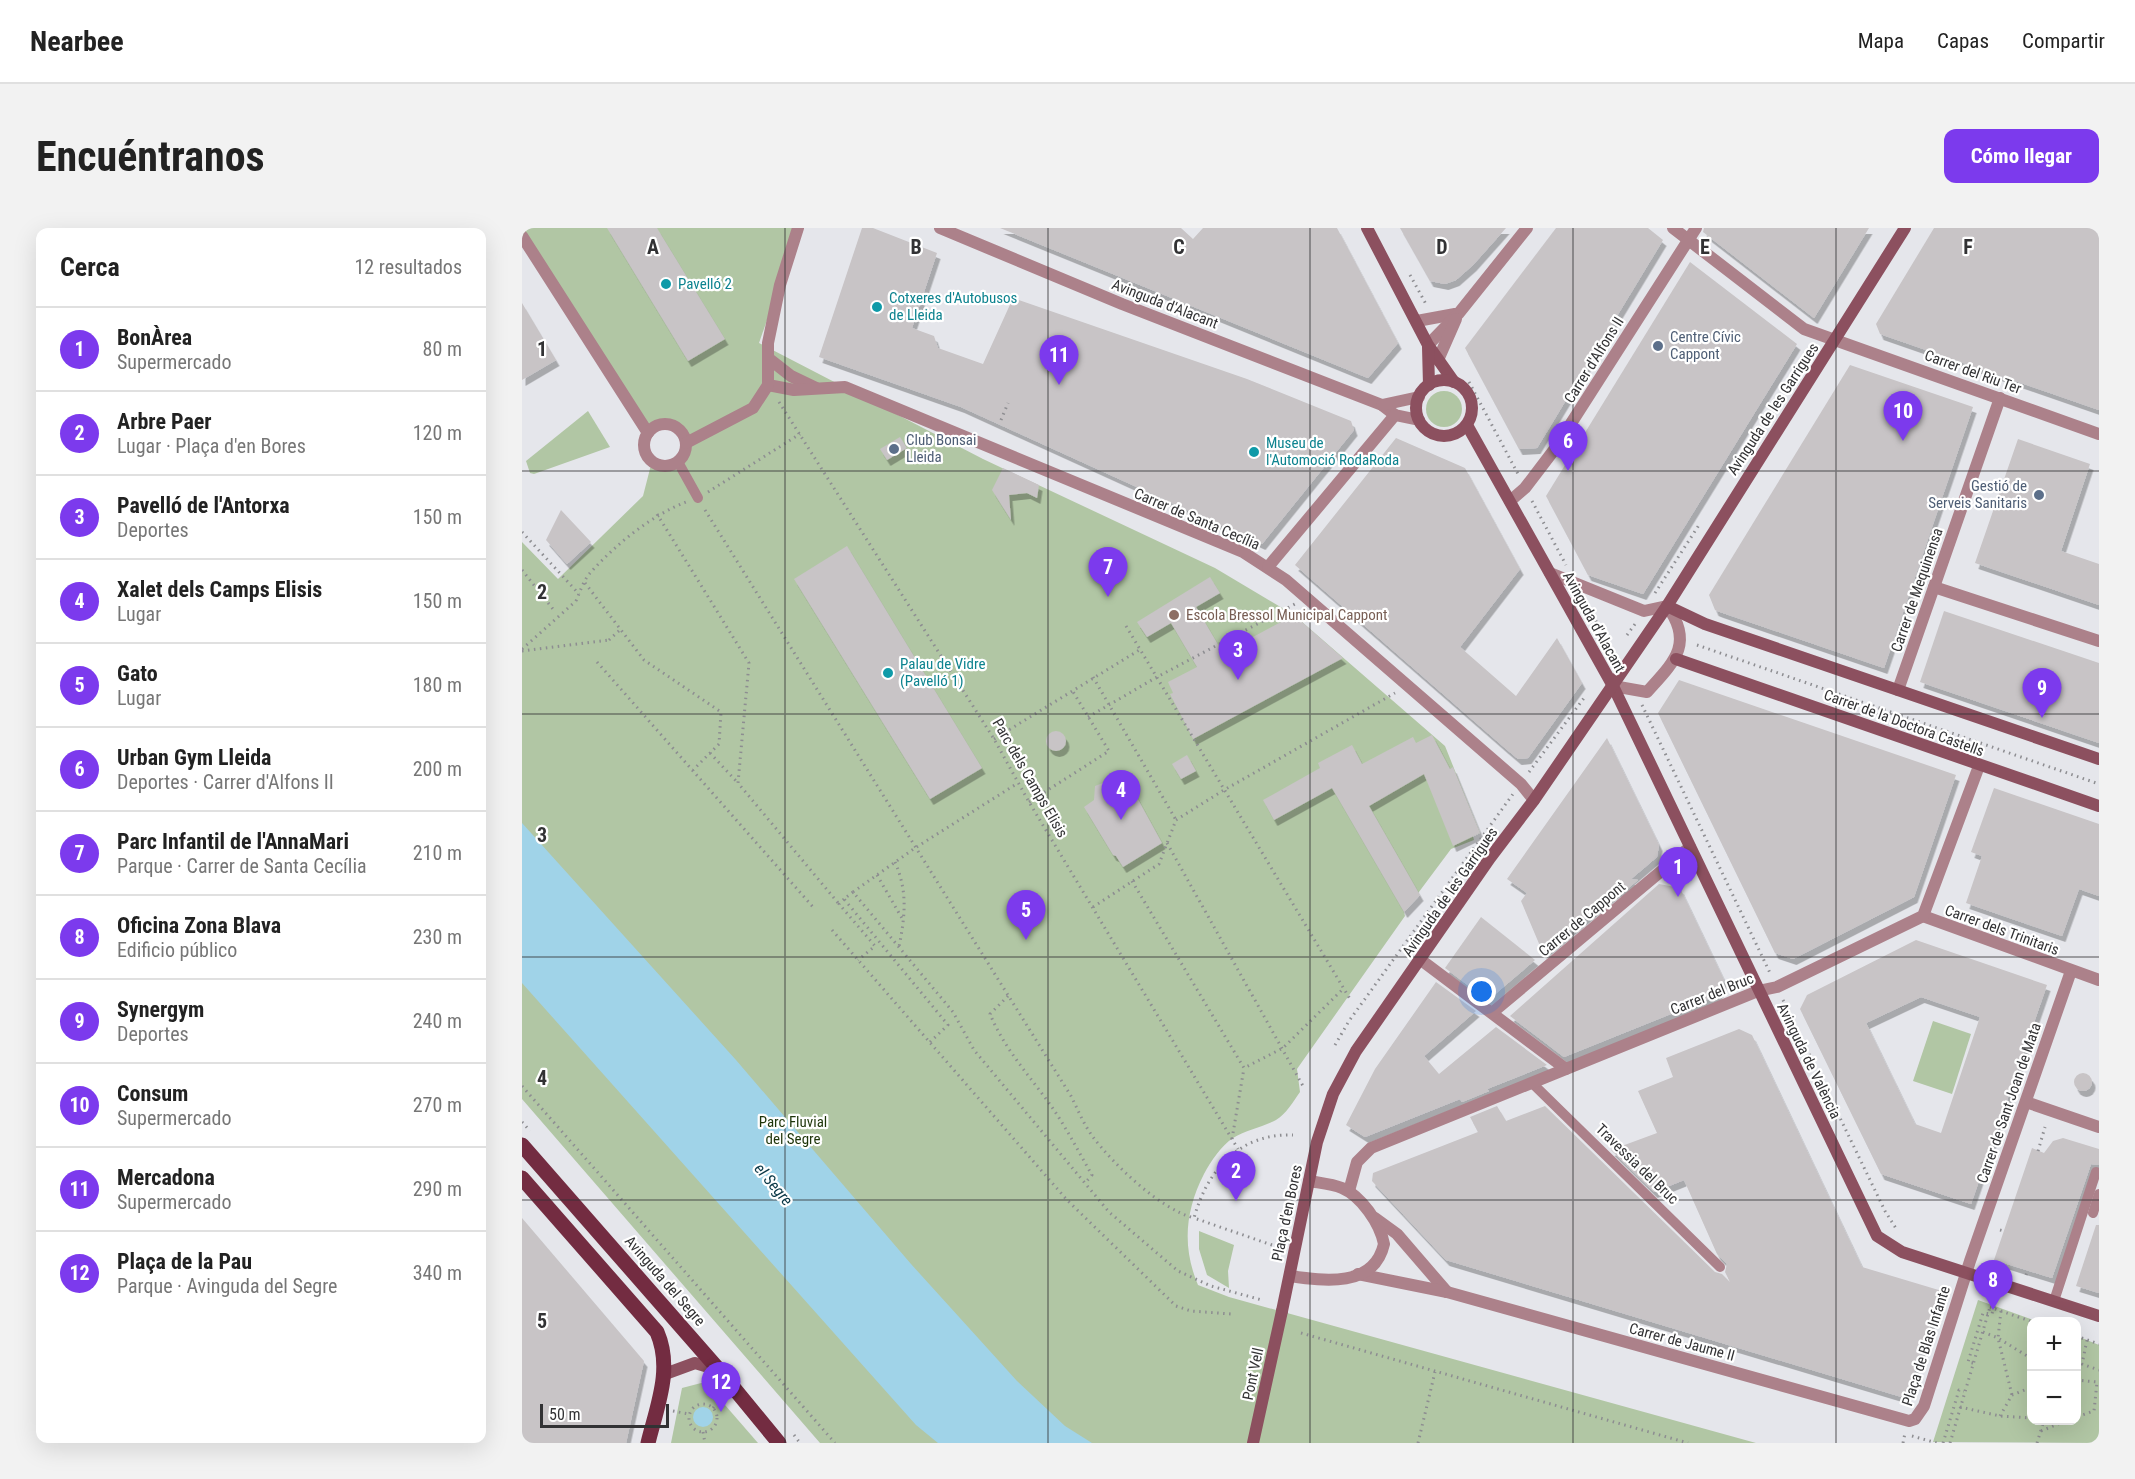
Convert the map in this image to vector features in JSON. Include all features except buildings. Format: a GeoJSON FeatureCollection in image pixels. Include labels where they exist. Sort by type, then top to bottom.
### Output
{"type":"FeatureCollection","features":[{"type":"Feature","properties":{"kind":"main road","name":"Avinguda del Segre"},"geometry":{"type":"LineString","coordinates":[[522,1145],[719,1370],[779,1443]]}},
{"type":"Feature","properties":{"kind":"main road"},"geometry":{"type":"LineString","coordinates":[[522,1178],[657,1332],[664,1349],[665,1374],[648,1443]]}},
{"type":"Feature","properties":{"kind":"street"},"geometry":{"type":"LineString","coordinates":[[686,443],[753,408],[768,385],[768,343],[780,285],[798,228]]}},
{"type":"Feature","properties":{"kind":"street","name":"Avinguda d'Alacant"},"geometry":{"type":"LineString","coordinates":[[940,228],[1122,304],[1382,405],[1395,415],[1419,420]]}},
{"type":"Feature","properties":{"kind":"street"},"geometry":{"type":"LineString","coordinates":[[1367,228],[1428,345],[1454,382]]}},
{"type":"Feature","properties":{"kind":"street"},"geometry":{"type":"LineString","coordinates":[[1429,385],[1428,345],[1459,313],[1527,228]]}},
{"type":"Feature","properties":{"kind":"street","name":"Carrer del Riu Ter"},"geometry":{"type":"LineString","coordinates":[[1673,228],[1804,329],[1837,338],[2099,434]]}},
{"type":"Feature","properties":{"kind":"street","name":"Carrer d'Alfons II"},"geometry":{"type":"LineString","coordinates":[[1510,501],[1525,488],[1554,450],[1696,228]]}},
{"type":"Feature","properties":{"kind":"street","name":"Avinguda de les Garrigues"},"geometry":{"type":"LineString","coordinates":[[1324,1121],[1333,1094],[1356,1052],[1490,858],[1534,800],[1667,606],[1905,228]]}},
{"type":"Feature","properties":{"kind":"street"},"geometry":{"type":"LineString","coordinates":[[522,236],[648,433]]}},
{"type":"Feature","properties":{"kind":"street"},"geometry":{"type":"LineString","coordinates":[[1417,321],[1459,313]]}},
{"type":"Feature","properties":{"kind":"street"},"geometry":{"type":"LineString","coordinates":[[1438,360],[1459,313]]}},
{"type":"Feature","properties":{"kind":"street","name":"Carrer de Santa Cecília"},"geometry":{"type":"LineString","coordinates":[[768,358],[791,376],[817,388]]}},
{"type":"Feature","properties":{"kind":"street"},"geometry":{"type":"LineString","coordinates":[[1441,380],[1454,382],[1461,386],[1471,400],[1472,408],[1467,424],[1456,434],[1442,436],[1428,431],[1416,412],[1419,397],[1429,385],[1441,380]]}},
{"type":"Feature","properties":{"kind":"street","name":"Carrer de Santa Cecília"},"geometry":{"type":"LineString","coordinates":[[768,385],[794,390],[845,387],[1243,552],[1268,567],[1307,598],[1521,784],[1534,800]]}},
{"type":"Feature","properties":{"kind":"street"},"geometry":{"type":"LineString","coordinates":[[1382,405],[1419,397]]}},
{"type":"Feature","properties":{"kind":"street","name":"Carrer de Mequinensa"},"geometry":{"type":"LineString","coordinates":[[1898,690],[2000,398]]}},
{"type":"Feature","properties":{"kind":"street"},"geometry":{"type":"LineString","coordinates":[[1268,567],[1395,415]]}},
{"type":"Feature","properties":{"kind":"street"},"geometry":{"type":"LineString","coordinates":[[670,424],[681,431],[686,443],[684,453],[674,464],[658,465],[648,456],[644,445],[648,433],[658,425],[670,424]]}},
{"type":"Feature","properties":{"kind":"street","name":"Avinguda d'Alacant"},"geometry":{"type":"LineString","coordinates":[[1467,424],[1612,686]]}},
{"type":"Feature","properties":{"kind":"street","name":"Avinguda d'Alacant"},"geometry":{"type":"LineString","coordinates":[[1550,573],[1644,610]]}},
{"type":"Feature","properties":{"kind":"street"},"geometry":{"type":"LineString","coordinates":[[1934,587],[2099,641]]}},
{"type":"Feature","properties":{"kind":"street"},"geometry":{"type":"LineString","coordinates":[[1612,686],[1647,692],[1677,659],[1680,627],[1667,606],[1644,610]]}},
{"type":"Feature","properties":{"kind":"street","name":"Carrer de la Doctora Castells"},"geometry":{"type":"LineString","coordinates":[[1667,606],[1711,627],[2099,759]]}},
{"type":"Feature","properties":{"kind":"street","name":"Carrer de la Doctora Castells"},"geometry":{"type":"LineString","coordinates":[[1677,659],[2099,806]]}},
{"type":"Feature","properties":{"kind":"street","name":"Avinguda de València"},"geometry":{"type":"LineString","coordinates":[[1612,686],[1877,1236],[1902,1252],[2099,1316]]}},
{"type":"Feature","properties":{"kind":"street"},"geometry":{"type":"LineString","coordinates":[[1923,916],[1979,766]]}},
{"type":"Feature","properties":{"kind":"street","name":"Carrer de Cappont"},"geometry":{"type":"LineString","coordinates":[[1493,1012],[1690,847]]}},
{"type":"Feature","properties":{"kind":"street","name":"Carrer del Bruc"},"geometry":{"type":"LineString","coordinates":[[1348,1191],[1361,1155],[1371,1148],[1758,991],[1777,987],[1923,916]]}},
{"type":"Feature","properties":{"kind":"street","name":"Carrer dels Trinitaris"},"geometry":{"type":"LineString","coordinates":[[1923,916],[2071,971]]}},
{"type":"Feature","properties":{"kind":"street"},"geometry":{"type":"LineString","coordinates":[[1421,960],[1566,1069]]}},
{"type":"Feature","properties":{"kind":"street"},"geometry":{"type":"LineString","coordinates":[[2071,971],[2099,980]]}},
{"type":"Feature","properties":{"kind":"street","name":"Carrer de Sant Joan de Mata"},"geometry":{"type":"LineString","coordinates":[[1966,1274],[2071,971]]}},
{"type":"Feature","properties":{"kind":"street"},"geometry":{"type":"LineString","coordinates":[[2026,1102],[2099,1127]]}},
{"type":"Feature","properties":{"kind":"street","name":"Plaça d'en Bores"},"geometry":{"type":"LineString","coordinates":[[1282,1311],[1324,1121]]}},
{"type":"Feature","properties":{"kind":"street","name":"Carrer de Jaume II"},"geometry":{"type":"LineString","coordinates":[[1309,1181],[1339,1186],[1348,1191],[1372,1215],[1397,1234],[1447,1292]]}},
{"type":"Feature","properties":{"kind":"street","name":"Carrer de Jaume II"},"geometry":{"type":"LineString","coordinates":[[1290,1276],[1327,1282],[1358,1274],[1378,1262],[1384,1244],[1372,1215]]}},
{"type":"Feature","properties":{"kind":"street","name":"Carrer de Jaume II"},"geometry":{"type":"LineString","coordinates":[[1358,1274],[1447,1292],[1909,1421]]}},
{"type":"Feature","properties":{"kind":"street","name":"Plaça de Blas Infante"},"geometry":{"type":"LineString","coordinates":[[1909,1421],[1922,1412],[1966,1274]]}},
{"type":"Feature","properties":{"kind":"street","name":"Pont Vell"},"geometry":{"type":"LineString","coordinates":[[1253,1443],[1282,1311]]}},
{"type":"Feature","properties":{"kind":"street"},"geometry":{"type":"LineString","coordinates":[[665,1374],[695,1363],[719,1370]]}},
{"type":"Feature","properties":{"kind":"lane"},"geometry":{"type":"LineString","coordinates":[[674,464],[698,498]]}},
{"type":"Feature","properties":{"kind":"lane","name":"Travessia del Bruc"},"geometry":{"type":"LineString","coordinates":[[1532,1083],[1720,1267]]}},
{"type":"Feature","properties":{"kind":"lane"},"geometry":{"type":"LineString","coordinates":[[2054,1301],[2096,1172]]}},
{"type":"Feature","properties":{"kind":"lane"},"geometry":{"type":"LineString","coordinates":[[2093,1213],[2099,1194]]}},
{"type":"Feature","properties":{"kind":"path","name":"Parc dels Camps Elisis"},"geometry":{"type":"LineString","coordinates":[[768,385],[994,739],[1029,802],[1238,1149]]}},
{"type":"Feature","properties":{"kind":"path"},"geometry":{"type":"LineString","coordinates":[[1478,398],[1525,488]]}},
{"type":"Feature","properties":{"kind":"path"},"geometry":{"type":"LineString","coordinates":[[1001,420],[1008,403]]}},
{"type":"Feature","properties":{"kind":"path"},"geometry":{"type":"LineString","coordinates":[[522,650],[576,601],[590,573],[657,514],[698,498],[801,434]]}},
{"type":"Feature","properties":{"kind":"path"},"geometry":{"type":"LineString","coordinates":[[698,498],[1093,1136],[1125,1172],[1157,1198],[1194,1218],[1272,1245]]}},
{"type":"Feature","properties":{"kind":"path"},"geometry":{"type":"LineString","coordinates":[[657,514],[749,663],[738,783]]}},
{"type":"Feature","properties":{"kind":"path"},"geometry":{"type":"LineString","coordinates":[[522,532],[579,594]]}},
{"type":"Feature","properties":{"kind":"path"},"geometry":{"type":"LineString","coordinates":[[522,570],[553,609]]}},
{"type":"Feature","properties":{"kind":"path"},"geometry":{"type":"LineString","coordinates":[[585,583],[644,660],[721,712],[719,744],[693,770]]}},
{"type":"Feature","properties":{"kind":"path"},"geometry":{"type":"LineString","coordinates":[[1088,717],[1156,677],[1307,598]]}},
{"type":"Feature","properties":{"kind":"path"},"geometry":{"type":"LineString","coordinates":[[1623,641],[1644,610]]}},
{"type":"Feature","properties":{"kind":"path"},"geometry":{"type":"LineString","coordinates":[[1126,626],[1350,999]]}},
{"type":"Feature","properties":{"kind":"path"},"geometry":{"type":"LineString","coordinates":[[522,650],[609,640],[621,629]]}},
{"type":"Feature","properties":{"kind":"path"},"geometry":{"type":"LineString","coordinates":[[1697,645],[2099,784]]}},
{"type":"Feature","properties":{"kind":"path"},"geometry":{"type":"LineString","coordinates":[[994,739],[1071,690],[1141,650]]}},
{"type":"Feature","properties":{"kind":"path"},"geometry":{"type":"LineString","coordinates":[[1335,1045],[1349,1021],[1617,650]]}},
{"type":"Feature","properties":{"kind":"path"},"geometry":{"type":"LineString","coordinates":[[597,662],[813,907]]}},
{"type":"Feature","properties":{"kind":"path"},"geometry":{"type":"LineString","coordinates":[[1093,677],[1176,820]]}},
{"type":"Feature","properties":{"kind":"path","name":"Avinguda de València"},"geometry":{"type":"LineString","coordinates":[[1634,689],[1885,1211],[1900,1233]]}},
{"type":"Feature","properties":{"kind":"path"},"geometry":{"type":"LineString","coordinates":[[1029,802],[1109,751],[1071,690]]}},
{"type":"Feature","properties":{"kind":"path"},"geometry":{"type":"LineString","coordinates":[[1093,907],[1159,864],[1176,820],[1224,790],[1393,694]]}},
{"type":"Feature","properties":{"kind":"path"},"geometry":{"type":"LineString","coordinates":[[710,753],[875,946],[858,960]]}},
{"type":"Feature","properties":{"kind":"path"},"geometry":{"type":"LineString","coordinates":[[839,904],[915,848],[1018,783]]}},
{"type":"Feature","properties":{"kind":"path"},"geometry":{"type":"LineString","coordinates":[[1167,843],[1303,1086]]}},
{"type":"Feature","properties":{"kind":"path"},"geometry":{"type":"LineString","coordinates":[[895,862],[905,888],[904,921],[898,947]]}},
{"type":"Feature","properties":{"kind":"path"},"geometry":{"type":"LineString","coordinates":[[877,875],[904,921]]}},
{"type":"Feature","properties":{"kind":"path"},"geometry":{"type":"LineString","coordinates":[[1132,881],[1244,1068],[1232,1139]]}},
{"type":"Feature","properties":{"kind":"path"},"geometry":{"type":"LineString","coordinates":[[853,892],[953,1012],[974,1050],[1109,1212],[1178,1271],[1211,1286],[1262,1300]]}},
{"type":"Feature","properties":{"kind":"path"},"geometry":{"type":"LineString","coordinates":[[844,899],[948,1025],[930,1042]]}},
{"type":"Feature","properties":{"kind":"path"},"geometry":{"type":"LineString","coordinates":[[832,930],[1066,1200],[1176,1306],[1191,1311],[1231,1314]]}},
{"type":"Feature","properties":{"kind":"path"},"geometry":{"type":"LineString","coordinates":[[1244,1068],[1283,1048],[1344,988]]}},
{"type":"Feature","properties":{"kind":"path"},"geometry":{"type":"LineString","coordinates":[[1008,996],[990,1014],[998,1032],[1024,1073],[1050,1104],[1092,1175],[1085,1183]]}},
{"type":"Feature","properties":{"kind":"path"},"geometry":{"type":"LineString","coordinates":[[522,1086],[835,1443]]}},
{"type":"Feature","properties":{"kind":"path"},"geometry":{"type":"LineString","coordinates":[[2038,1151],[2045,1128]]}},
{"type":"Feature","properties":{"kind":"path"},"geometry":{"type":"LineString","coordinates":[[1194,1218],[1199,1198],[1218,1169],[1238,1149],[1274,1135],[1293,1135]]}},
{"type":"Feature","properties":{"kind":"path"},"geometry":{"type":"LineString","coordinates":[[1973,1363],[1968,1362],[1983,1313],[1992,1314],[1998,1295]]}},
{"type":"Feature","properties":{"kind":"path"},"geometry":{"type":"LineString","coordinates":[[1950,1443],[1990,1307],[2027,1320]]}},
{"type":"Feature","properties":{"kind":"path"},"geometry":{"type":"LineString","coordinates":[[2001,1311],[1998,1338],[2012,1395]]}},
{"type":"Feature","properties":{"kind":"path"},"geometry":{"type":"LineString","coordinates":[[1983,1332],[2027,1355]]}},
{"type":"Feature","properties":{"kind":"path"},"geometry":{"type":"LineString","coordinates":[[1301,1333],[1688,1443]]}},
{"type":"Feature","properties":{"kind":"path"},"geometry":{"type":"LineString","coordinates":[[2081,1338],[2099,1344]]}},
{"type":"Feature","properties":{"kind":"path"},"geometry":{"type":"LineString","coordinates":[[2087,1340],[2082,1364],[2099,1370]]}},
{"type":"Feature","properties":{"kind":"path"},"geometry":{"type":"LineString","coordinates":[[1418,1443],[1435,1372]]}},
{"type":"Feature","properties":{"kind":"path"},"geometry":{"type":"LineString","coordinates":[[2094,1411],[2099,1376]]}},
{"type":"Feature","properties":{"kind":"path"},"geometry":{"type":"LineString","coordinates":[[2081,1380],[2098,1382]]}},
{"type":"Feature","properties":{"kind":"path"},"geometry":{"type":"LineString","coordinates":[[2000,1416],[2012,1395],[2027,1389]]}},
{"type":"Feature","properties":{"kind":"path"},"geometry":{"type":"LineString","coordinates":[[1943,1443],[1959,1390],[1964,1391]]}},
{"type":"Feature","properties":{"kind":"path"},"geometry":{"type":"LineString","coordinates":[[713,1408],[726,1395]]}},
{"type":"Feature","properties":{"kind":"path"},"geometry":{"type":"LineString","coordinates":[[698,1404],[706,1404],[713,1408],[716,1422],[711,1429],[703,1432],[691,1426],[689,1414],[698,1404]]}},
{"type":"Feature","properties":{"kind":"path"},"geometry":{"type":"LineString","coordinates":[[1959,1407],[2000,1416],[2027,1418]]}},
{"type":"Feature","properties":{"kind":"path"},"geometry":{"type":"LineString","coordinates":[[673,1411],[689,1414]]}},
{"type":"Feature","properties":{"kind":"path"},"geometry":{"type":"LineString","coordinates":[[2081,1415],[2094,1411],[2099,1414]]}},
{"type":"Feature","properties":{"kind":"path"},"geometry":{"type":"LineString","coordinates":[[2037,1443],[2042,1425]]}},
{"type":"Feature","properties":{"kind":"path"},"geometry":{"type":"LineString","coordinates":[[2041,1431],[2056,1425]]}},
{"type":"Feature","properties":{"kind":"path"},"geometry":{"type":"LineString","coordinates":[[703,1432],[705,1443]]}},
{"type":"Feature","properties":{"kind":"path"},"geometry":{"type":"LineString","coordinates":[[1905,1434],[1937,1443]]}},
{"type":"Feature","properties":{"kind":"green space","name":"Parc Fluvial del Segre"},"geometry":{"type":"Polygon","coordinates":[[[522,228],[799,228],[759,343],[983,459],[1215,568],[1294,615],[1445,746],[1480,833],[1473,836],[1474,840],[1451,849],[1404,912],[1405,916],[1297,1069],[1300,1092],[1289,1108],[1276,1120],[1233,1138],[1220,1149],[1210,1164],[1193,1202],[1188,1229],[1190,1257],[1198,1285],[1229,1297],[1756,1443],[820,1443],[522,1099],[522,542],[558,579],[643,496],[652,461],[665,466],[675,464],[685,449],[685,440],[680,431],[672,426],[658,425],[648,433],[522,236],[522,228]]]}},
{"type":"Feature","properties":{"kind":"green space"},"geometry":{"type":"Polygon","coordinates":[[[1444,391],[1457,396],[1462,409],[1457,422],[1444,427],[1431,422],[1426,409],[1431,396],[1444,391]]]}},
{"type":"Feature","properties":{"kind":"green space"},"geometry":{"type":"Polygon","coordinates":[[[588,411],[610,447],[534,474],[530,473],[526,461],[588,411]]]}},
{"type":"Feature","properties":{"kind":"green space"},"geometry":{"type":"Polygon","coordinates":[[[1933,1021],[1971,1034],[1952,1094],[1913,1081],[1933,1021]]]}},
{"type":"Feature","properties":{"kind":"green space"},"geometry":{"type":"Polygon","coordinates":[[[1199,1231],[1234,1245],[1228,1271],[1229,1288],[1207,1275],[1199,1249],[1199,1231]]]}},
{"type":"Feature","properties":{"kind":"green space"},"geometry":{"type":"Polygon","coordinates":[[[1978,1300],[2027,1318],[2027,1425],[2081,1425],[2081,1338],[2099,1345],[2099,1443],[1933,1442],[1978,1300]]]}},
{"type":"Feature","properties":{"kind":"green space"},"geometry":{"type":"Polygon","coordinates":[[[705,1382],[758,1443],[671,1443],[682,1388],[705,1382]]]}},
{"type":"Feature","properties":{"kind":"water","name":"el Segre"},"geometry":{"type":"Polygon","coordinates":[[[522,823],[736,1060],[911,1264],[1017,1381],[1065,1426],[1092,1443],[938,1443],[916,1425],[522,983],[522,823]]]}},
{"type":"Feature","properties":{"kind":"water"},"geometry":{"type":"Polygon","coordinates":[[[703,1407],[710,1410],[713,1417],[710,1424],[703,1427],[696,1424],[693,1417],[696,1410],[703,1407]]]}},
{"type":"Feature","properties":{"kind":"place","name":"Pavelló 2"},"geometry":{"type":"Point","coordinates":[666,284]}},
{"type":"Feature","properties":{"kind":"place","name":"Cotxeres d'Autobusos de Lleida"},"geometry":{"type":"Point","coordinates":[877,307]}},
{"type":"Feature","properties":{"kind":"place","name":"Centre Cívic Cappont"},"geometry":{"type":"Point","coordinates":[1658,346]}},
{"type":"Feature","properties":{"kind":"place","name":"Mercadona"},"geometry":{"type":"Point","coordinates":[1059,385]}},
{"type":"Feature","properties":{"kind":"place","name":"Consum"},"geometry":{"type":"Point","coordinates":[1903,441]}},
{"type":"Feature","properties":{"kind":"place","name":"Club Bonsai Lleida"},"geometry":{"type":"Point","coordinates":[894,449]}},
{"type":"Feature","properties":{"kind":"place","name":"Museu de l'Automoció RodaRoda"},"geometry":{"type":"Point","coordinates":[1254,452]}},
{"type":"Feature","properties":{"kind":"place","name":"Urban Gym Lleida"},"geometry":{"type":"Point","coordinates":[1568,471]}},
{"type":"Feature","properties":{"kind":"place","name":"Gestió de Serveis Sanitaris"},"geometry":{"type":"Point","coordinates":[2039,495]}},
{"type":"Feature","properties":{"kind":"place","name":"Parc Infantil de l'AnnaMari"},"geometry":{"type":"Point","coordinates":[1108,597]}},
{"type":"Feature","properties":{"kind":"place","name":"Escola Bressol Municipal Cappont"},"geometry":{"type":"Point","coordinates":[1174,615]}},
{"type":"Feature","properties":{"kind":"place","name":"Palau de Vidre (Pavelló 1)"},"geometry":{"type":"Point","coordinates":[888,673]}},
{"type":"Feature","properties":{"kind":"place","name":"Pavelló de l'Antorxa"},"geometry":{"type":"Point","coordinates":[1238,680]}},
{"type":"Feature","properties":{"kind":"place","name":"Synergym"},"geometry":{"type":"Point","coordinates":[2042,718]}},
{"type":"Feature","properties":{"kind":"place","name":"Xalet dels Camps Elisis"},"geometry":{"type":"Point","coordinates":[1121,820]}},
{"type":"Feature","properties":{"kind":"place","name":"BonÀrea"},"geometry":{"type":"Point","coordinates":[1678,897]}},
{"type":"Feature","properties":{"kind":"place","name":"Gato"},"geometry":{"type":"Point","coordinates":[1026,940]}},
{"type":"Feature","properties":{"kind":"place","name":"Arbre Paer"},"geometry":{"type":"Point","coordinates":[1236,1201]}},
{"type":"Feature","properties":{"kind":"place","name":"Oficina Zona Blava"},"geometry":{"type":"Point","coordinates":[1993,1310]}},
{"type":"Feature","properties":{"kind":"place","name":"Plaça de la Pau"},"geometry":{"type":"Point","coordinates":[721,1412]}}]}
